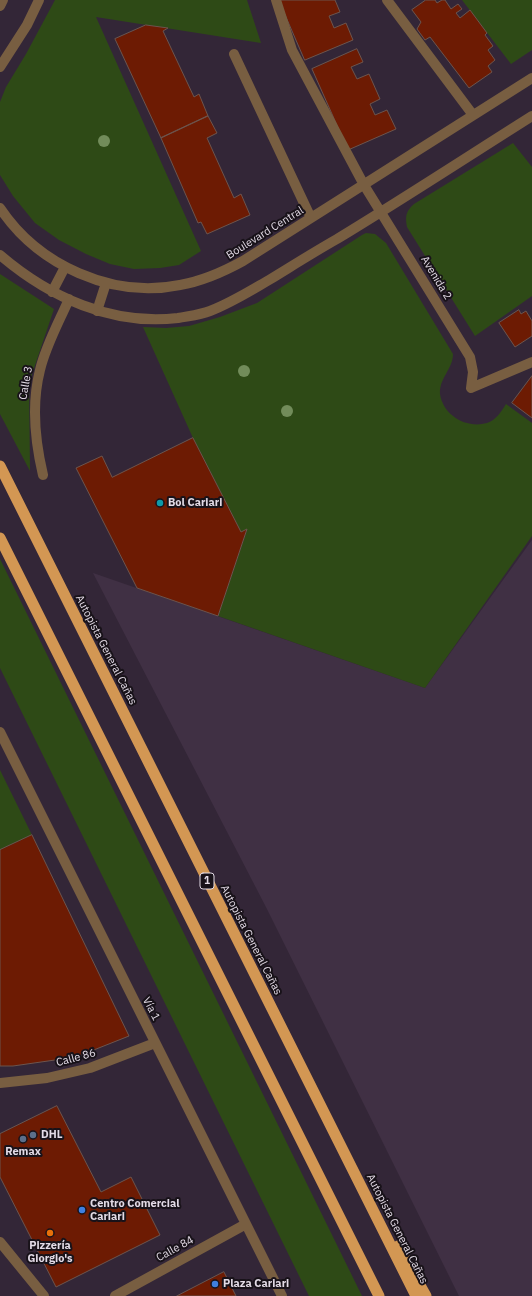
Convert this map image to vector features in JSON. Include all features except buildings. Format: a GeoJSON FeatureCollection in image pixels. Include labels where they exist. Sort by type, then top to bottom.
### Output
{"type":"FeatureCollection","features":[{"type":"Feature","properties":{"kind":"highway","name":"Autopista General Cañas"},"geometry":{"type":"LineString","coordinates":[[0,466],[416,1296]]}},
{"type":"Feature","properties":{"kind":"highway"},"geometry":{"type":"LineString","coordinates":[[0,538],[379,1296]]}},
{"type":"Feature","properties":{"kind":"highway"},"geometry":{"type":"LineString","coordinates":[[313,1093],[426,1296]]}},
{"type":"Feature","properties":{"kind":"street"},"geometry":{"type":"LineString","coordinates":[[0,6],[3,0]]}},
{"type":"Feature","properties":{"kind":"street"},"geometry":{"type":"LineString","coordinates":[[0,67],[27,25],[39,0]]}},
{"type":"Feature","properties":{"kind":"street","name":"Avenida 2"},"geometry":{"type":"LineString","coordinates":[[276,0],[292,50],[364,185],[470,357],[473,372],[471,388],[532,362]]}},
{"type":"Feature","properties":{"kind":"street"},"geometry":{"type":"LineString","coordinates":[[386,0],[473,115]]}},
{"type":"Feature","properties":{"kind":"street"},"geometry":{"type":"LineString","coordinates":[[234,54],[311,218]]}},
{"type":"Feature","properties":{"kind":"street","name":"Boulevard Central"},"geometry":{"type":"LineString","coordinates":[[0,208],[27,239],[43,252],[65,267],[85,276],[106,283],[130,287],[147,288],[179,286],[222,273],[236,265],[532,78]]}},
{"type":"Feature","properties":{"kind":"street"},"geometry":{"type":"LineString","coordinates":[[0,255],[52,292],[97,311],[112,315],[150,320],[187,316],[210,311],[240,297],[381,212],[532,116]]}},
{"type":"Feature","properties":{"kind":"street"},"geometry":{"type":"LineString","coordinates":[[52,292],[65,267]]}},
{"type":"Feature","properties":{"kind":"street"},"geometry":{"type":"LineString","coordinates":[[97,311],[106,283]]}},
{"type":"Feature","properties":{"kind":"street","name":"Calle 3"},"geometry":{"type":"LineString","coordinates":[[43,475],[37,452],[35,428],[34,409],[36,389],[47,349],[69,299]]}},
{"type":"Feature","properties":{"kind":"street","name":"Vía 1"},"geometry":{"type":"LineString","coordinates":[[0,732],[282,1296]]}},
{"type":"Feature","properties":{"kind":"street","name":"Calle 86"},"geometry":{"type":"LineString","coordinates":[[0,1083],[47,1078],[90,1068],[155,1043]]}},
{"type":"Feature","properties":{"kind":"street","name":"Calle 84"},"geometry":{"type":"LineString","coordinates":[[115,1296],[246,1224]]}},
{"type":"Feature","properties":{"kind":"street"},"geometry":{"type":"LineString","coordinates":[[0,1242],[44,1296]]}},
{"type":"Feature","properties":{"kind":"shaded area"},"geometry":{"type":"Polygon","coordinates":[[[532,540],[532,1296],[459,1296],[267,909],[93,573],[425,688],[532,540]]]}},
{"type":"Feature","properties":{"kind":"green space"},"geometry":{"type":"Polygon","coordinates":[[[55,0],[247,0],[261,43],[96,17],[201,251],[179,265],[160,268],[134,269],[110,264],[86,254],[59,240],[35,223],[13,196],[0,175],[0,102],[6,87],[26,54],[55,0]]]}},
{"type":"Feature","properties":{"kind":"green space"},"geometry":{"type":"Polygon","coordinates":[[[462,0],[532,0],[532,50],[511,64],[462,0]]]}},
{"type":"Feature","properties":{"kind":"green space"},"geometry":{"type":"Polygon","coordinates":[[[513,143],[532,167],[532,296],[475,336],[407,227],[407,214],[409,209],[414,204],[513,143]]]}},
{"type":"Feature","properties":{"kind":"green space"},"geometry":{"type":"Polygon","coordinates":[[[366,233],[375,234],[386,243],[453,354],[451,364],[440,388],[442,402],[451,414],[457,419],[471,424],[487,423],[496,418],[506,404],[532,423],[532,536],[425,688],[218,616],[247,530],[241,532],[193,438],[143,327],[166,328],[189,326],[220,317],[257,303],[366,233]]]}},
{"type":"Feature","properties":{"kind":"green space"},"geometry":{"type":"Polygon","coordinates":[[[0,274],[54,309],[29,383],[30,471],[0,414],[0,274]]]}},
{"type":"Feature","properties":{"kind":"green space"},"geometry":{"type":"Polygon","coordinates":[[[0,559],[362,1296],[309,1296],[0,668],[0,559]]]}},
{"type":"Feature","properties":{"kind":"green space"},"geometry":{"type":"Polygon","coordinates":[[[0,770],[32,835],[0,850],[0,770]]]}},
{"type":"Feature","properties":{"kind":"place","name":"Bol Cariari"},"geometry":{"type":"Point","coordinates":[160,503]}},
{"type":"Feature","properties":{"kind":"place","name":"DHL"},"geometry":{"type":"Point","coordinates":[33,1135]}},
{"type":"Feature","properties":{"kind":"place","name":"Remax"},"geometry":{"type":"Point","coordinates":[23,1139]}},
{"type":"Feature","properties":{"kind":"place","name":"Centro Comercial Cariari"},"geometry":{"type":"Point","coordinates":[82,1210]}},
{"type":"Feature","properties":{"kind":"place","name":"Pizzería Giorgio's"},"geometry":{"type":"Point","coordinates":[50,1233]}},
{"type":"Feature","properties":{"kind":"place","name":"Plaza Cariari"},"geometry":{"type":"Point","coordinates":[215,1284]}}]}
